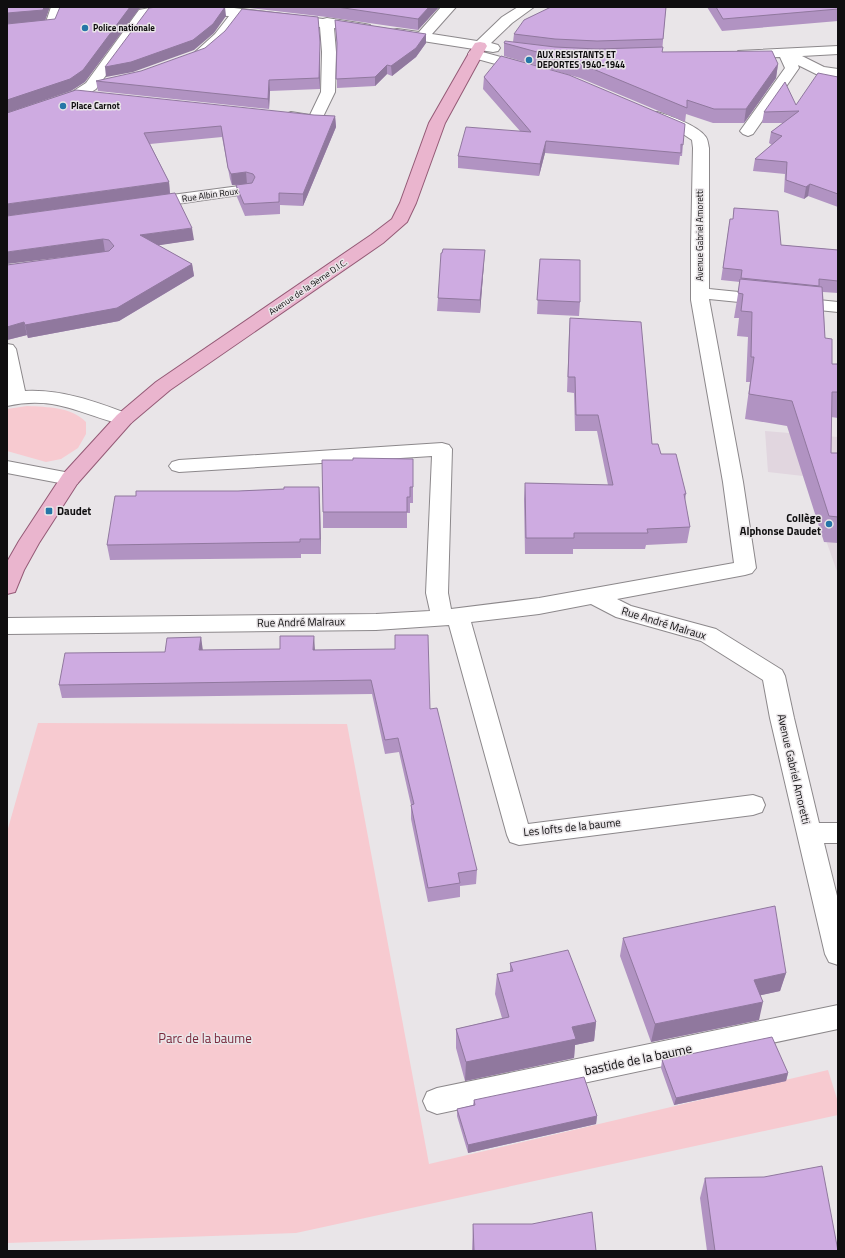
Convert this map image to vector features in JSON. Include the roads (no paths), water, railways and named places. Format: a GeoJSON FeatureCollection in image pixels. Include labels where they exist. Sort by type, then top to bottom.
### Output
{"type":"FeatureCollection","features":[{"type":"Feature","properties":{"kind":"main road","name":"Avenue de la 9ème D.I.C."},"geometry":{"type":"LineString","coordinates":[[7,586],[13,570],[29,541],[70,479],[124,419],[164,386],[377,239],[399,222],[408,203],[437,123],[478,50]]}},
{"type":"Feature","properties":{"kind":"street"},"geometry":{"type":"LineString","coordinates":[[7,30],[52,26],[58,7]]}},
{"type":"Feature","properties":{"kind":"street"},"geometry":{"type":"LineString","coordinates":[[422,37],[448,7]]}},
{"type":"Feature","properties":{"kind":"street"},"geometry":{"type":"LineString","coordinates":[[478,50],[507,20],[527,7]]}},
{"type":"Feature","properties":{"kind":"street"},"geometry":{"type":"LineString","coordinates":[[95,92],[140,10],[217,9],[238,13],[327,22],[422,37],[478,50],[543,73]]}},
{"type":"Feature","properties":{"kind":"street"},"geometry":{"type":"LineString","coordinates":[[186,59],[200,54],[220,37],[238,13]]}},
{"type":"Feature","properties":{"kind":"street"},"geometry":{"type":"LineString","coordinates":[[315,120],[328,92],[329,52],[327,22]]}},
{"type":"Feature","properties":{"kind":"street"},"geometry":{"type":"LineString","coordinates":[[478,50],[508,50]]}},
{"type":"Feature","properties":{"kind":"street"},"geometry":{"type":"LineString","coordinates":[[730,54],[838,50]]}},
{"type":"Feature","properties":{"kind":"street"},"geometry":{"type":"LineString","coordinates":[[785,53],[821,71],[838,73]]}},
{"type":"Feature","properties":{"kind":"street"},"geometry":{"type":"LineString","coordinates":[[748,131],[792,68],[785,53]]}},
{"type":"Feature","properties":{"kind":"street"},"geometry":{"type":"LineString","coordinates":[[7,119],[77,95],[95,92],[114,82]]}},
{"type":"Feature","properties":{"kind":"street","name":"Avenue Gabriel Amoretti"},"geometry":{"type":"LineString","coordinates":[[643,111],[685,129],[699,138],[701,148],[699,246],[700,300],[734,482],[745,568]]}},
{"type":"Feature","properties":{"kind":"street"},"geometry":{"type":"LineString","coordinates":[[276,115],[332,122]]}},
{"type":"Feature","properties":{"kind":"street","name":"Rue Albin Roux"},"geometry":{"type":"LineString","coordinates":[[131,206],[247,190]]}},
{"type":"Feature","properties":{"kind":"street"},"geometry":{"type":"LineString","coordinates":[[700,293],[838,307]]}},
{"type":"Feature","properties":{"kind":"street"},"geometry":{"type":"LineString","coordinates":[[8,357],[12,399],[49,397],[81,403],[124,419]]}},
{"type":"Feature","properties":{"kind":"street"},"geometry":{"type":"LineString","coordinates":[[179,466],[442,449],[437,593],[450,617]]}},
{"type":"Feature","properties":{"kind":"street"},"geometry":{"type":"LineString","coordinates":[[7,467],[70,479]]}},
{"type":"Feature","properties":{"kind":"street","name":"Rue André Malraux"},"geometry":{"type":"LineString","coordinates":[[7,626],[376,622],[450,617],[539,606],[745,568]]}},
{"type":"Feature","properties":{"kind":"street","name":"Rue André Malraux"},"geometry":{"type":"LineString","coordinates":[[594,596],[624,612],[708,635],[774,676]]}},
{"type":"Feature","properties":{"kind":"street","name":"Les lofts de la baume"},"geometry":{"type":"LineString","coordinates":[[450,617],[519,834],[753,805]]}},
{"type":"Feature","properties":{"kind":"street","name":"Avenue Gabriel Amoretti"},"geometry":{"type":"LineString","coordinates":[[774,676],[782,718],[809,833],[838,833]]}},
{"type":"Feature","properties":{"kind":"street"},"geometry":{"type":"LineString","coordinates":[[809,833],[838,954]]}},
{"type":"Feature","properties":{"kind":"street","name":"bastide de la baume"},"geometry":{"type":"LineString","coordinates":[[437,1101],[838,1017]]}},
{"type":"Feature","properties":{"kind":"place","name":"Police nationale"},"geometry":{"type":"Point","coordinates":[85,28]}},
{"type":"Feature","properties":{"kind":"place","name":"AUX RESISTANTS ET DEPORTES 1940-1944"},"geometry":{"type":"Point","coordinates":[529,60]}},
{"type":"Feature","properties":{"kind":"place","name":"Place Carnot"},"geometry":{"type":"Point","coordinates":[63,106]}},
{"type":"Feature","properties":{"kind":"place","name":"Daudet"},"geometry":{"type":"Point","coordinates":[49,511]}},
{"type":"Feature","properties":{"kind":"place","name":"Collège Alphonse Daudet"},"geometry":{"type":"Point","coordinates":[829,524]}},
{"type":"Feature","properties":{"kind":"park label","name":"Parc de la baume"},"geometry":{"type":"Point","coordinates":[205,1038]}}]}
